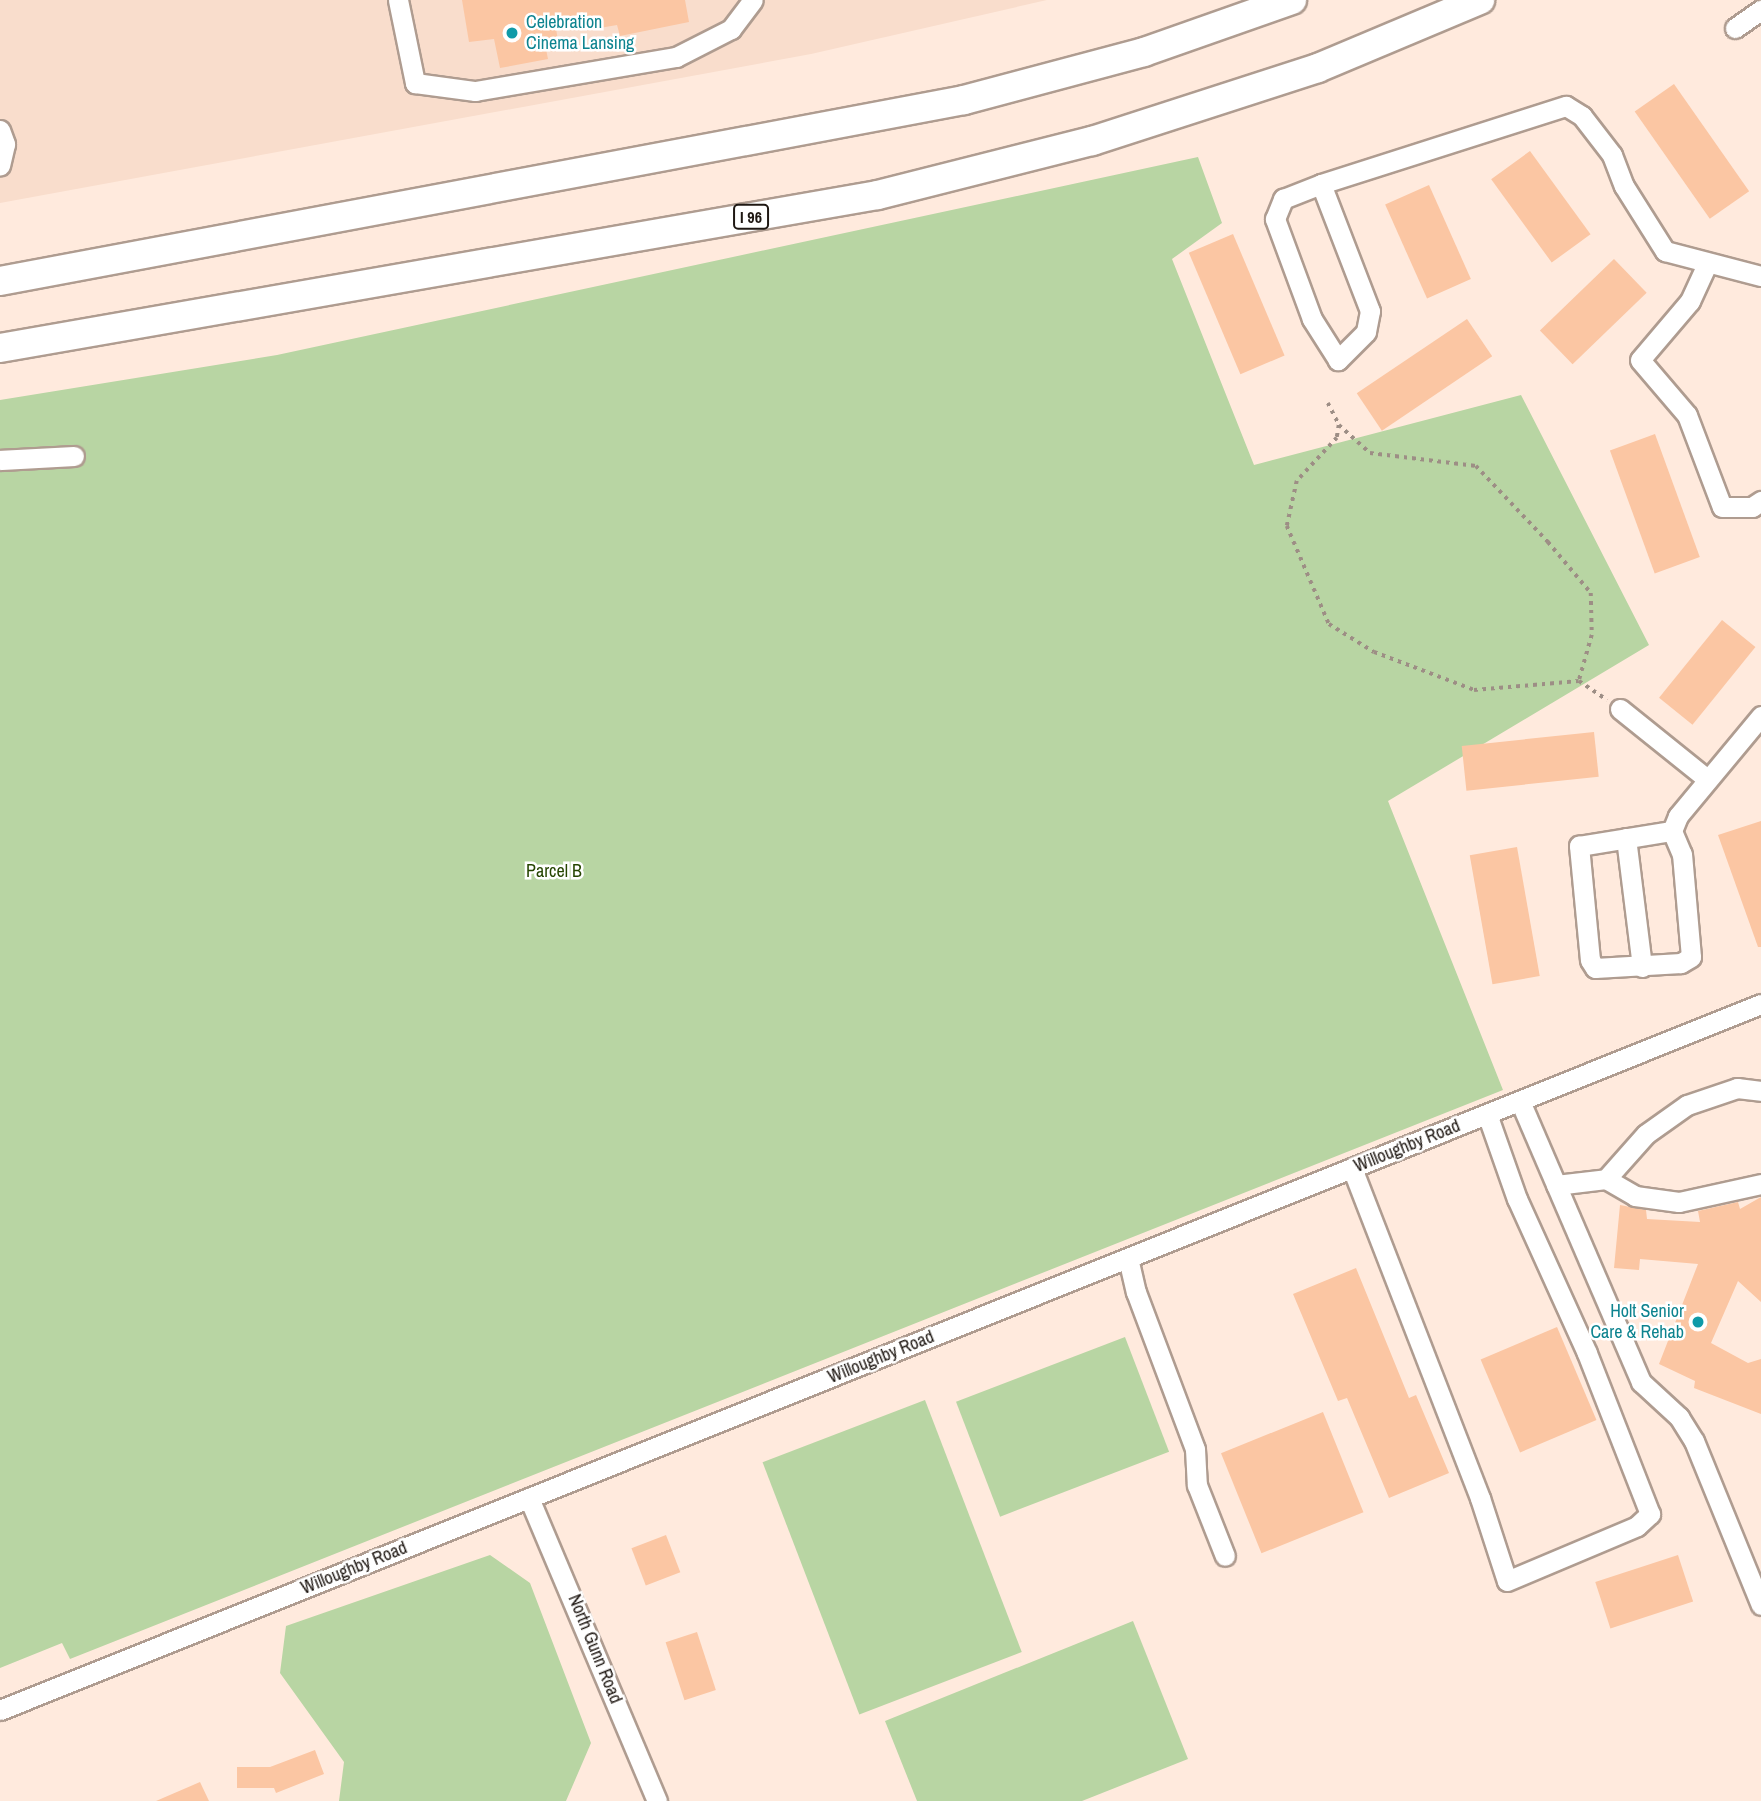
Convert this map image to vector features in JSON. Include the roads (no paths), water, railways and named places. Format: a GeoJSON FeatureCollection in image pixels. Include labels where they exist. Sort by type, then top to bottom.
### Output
{"type":"FeatureCollection","features":[{"type":"Feature","properties":{"kind":"highway"},"geometry":{"type":"LineString","coordinates":[[0,281],[497,191],[964,100],[1144,52],[1292,0]]}},
{"type":"Feature","properties":{"kind":"highway","name":"I 96"},"geometry":{"type":"LineString","coordinates":[[0,348],[878,195],[1119,132],[1318,68],[1480,0]]}},
{"type":"Feature","properties":{"kind":"street"},"geometry":{"type":"LineString","coordinates":[[398,0],[415,83],[475,91],[677,57],[732,29],[753,0]]}},
{"type":"Feature","properties":{"kind":"street"},"geometry":{"type":"LineString","coordinates":[[1735,28],[1761,10]]}},
{"type":"Feature","properties":{"kind":"street"},"geometry":{"type":"LineString","coordinates":[[1321,184],[1370,311],[1366,332],[1338,360],[1312,319],[1275,219],[1283,199],[1321,184],[1566,106],[1582,116],[1612,155],[1637,209],[1665,251],[1761,276]]}},
{"type":"Feature","properties":{"kind":"street"},"geometry":{"type":"LineString","coordinates":[[0,130],[5,144],[0,164]]}},
{"type":"Feature","properties":{"kind":"street"},"geometry":{"type":"LineString","coordinates":[[1707,264],[1690,301],[1640,360],[1687,415],[1722,508],[1752,507],[1761,501]]}},
{"type":"Feature","properties":{"kind":"street"},"geometry":{"type":"LineString","coordinates":[[0,460],[74,456]]}},
{"type":"Feature","properties":{"kind":"street"},"geometry":{"type":"LineString","coordinates":[[1620,709],[1707,779]]}},
{"type":"Feature","properties":{"kind":"street"},"geometry":{"type":"LineString","coordinates":[[1672,831],[1682,854],[1691,957],[1681,963],[1595,968],[1590,960],[1578,846],[1672,831],[1707,779],[1761,716]]}},
{"type":"Feature","properties":{"kind":"street"},"geometry":{"type":"LineString","coordinates":[[1626,838],[1642,967]]}},
{"type":"Feature","properties":{"kind":"street","name":"Willoughby Road"},"geometry":{"type":"LineString","coordinates":[[0,1710],[1761,1004]]}},
{"type":"Feature","properties":{"kind":"street"},"geometry":{"type":"LineString","coordinates":[[1606,1179],[1646,1134],[1687,1105],[1737,1088],[1761,1091]]}},
{"type":"Feature","properties":{"kind":"street"},"geometry":{"type":"LineString","coordinates":[[1520,1101],[1641,1382],[1679,1416],[1694,1441],[1761,1605]]}},
{"type":"Feature","properties":{"kind":"street"},"geometry":{"type":"LineString","coordinates":[[1352,1168],[1480,1498],[1507,1581],[1637,1526],[1650,1514],[1587,1353],[1517,1199],[1487,1114]]}},
{"type":"Feature","properties":{"kind":"street"},"geometry":{"type":"LineString","coordinates":[[1556,1185],[1606,1179],[1635,1196],[1679,1202],[1761,1184]]}},
{"type":"Feature","properties":{"kind":"street"},"geometry":{"type":"LineString","coordinates":[[1128,1258],[1136,1292],[1195,1449],[1197,1485],[1224,1556]]}},
{"type":"Feature","properties":{"kind":"street","name":"North Gunn Road"},"geometry":{"type":"LineString","coordinates":[[528,1498],[657,1801]]}},
{"type":"Feature","properties":{"kind":"place","name":"Celebration Cinema Lansing"},"geometry":{"type":"Point","coordinates":[512,33]}},
{"type":"Feature","properties":{"kind":"place","name":"Holt Senior Care & Rehab"},"geometry":{"type":"Point","coordinates":[1698,1322]}},
{"type":"Feature","properties":{"kind":"park label","name":"Parcel B"},"geometry":{"type":"Point","coordinates":[554,871]}}]}
